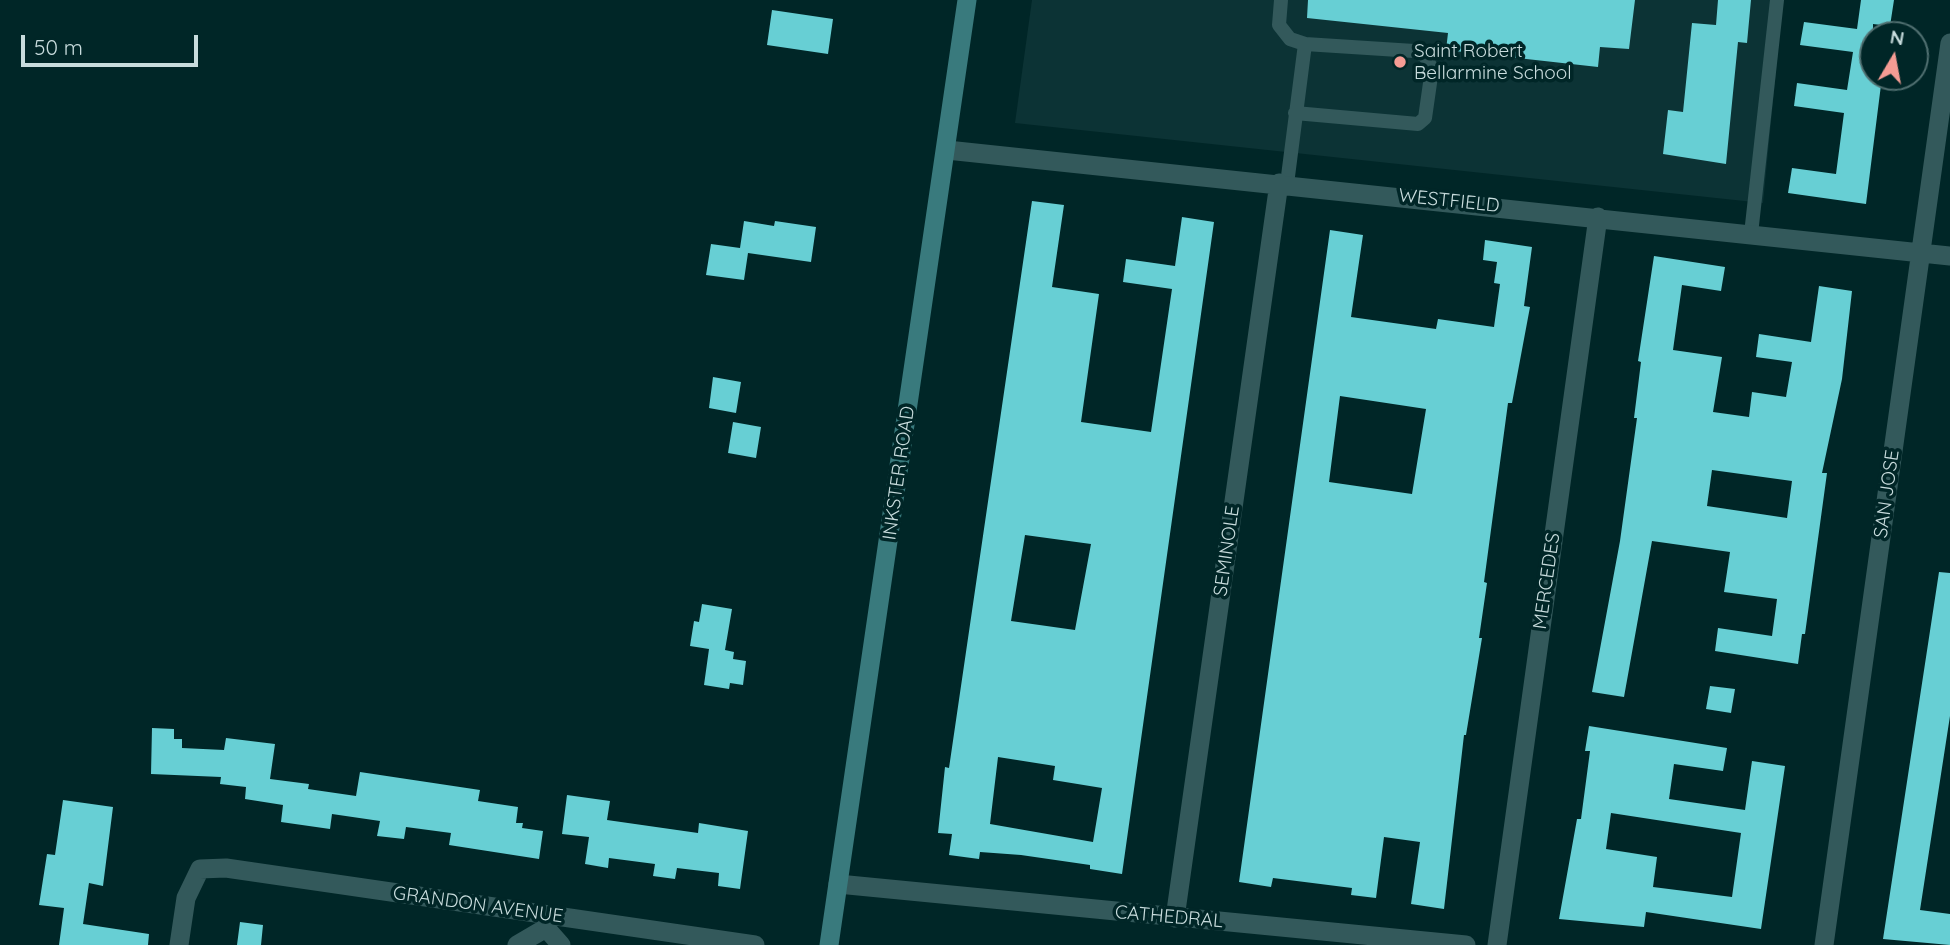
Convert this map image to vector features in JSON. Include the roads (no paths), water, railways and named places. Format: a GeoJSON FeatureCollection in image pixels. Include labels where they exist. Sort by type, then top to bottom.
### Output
{"type":"FeatureCollection","features":[{"type":"Feature","properties":{"kind":"main road","name":"INKSTER ROAD"},"geometry":{"type":"LineString","coordinates":[[829,945],[967,0]]}},
{"type":"Feature","properties":{"kind":"street","name":"SAN JOSE"},"geometry":{"type":"LineString","coordinates":[[1824,945],[1950,43]]}},
{"type":"Feature","properties":{"kind":"street","name":"WESTFIELD"},"geometry":{"type":"LineString","coordinates":[[947,150],[1950,256]]}},
{"type":"Feature","properties":{"kind":"street","name":"SEMINOLE"},"geometry":{"type":"LineString","coordinates":[[1175,918],[1283,184]]}},
{"type":"Feature","properties":{"kind":"street","name":"MERCEDES"},"geometry":{"type":"LineString","coordinates":[[1497,945],[1598,217]]}},
{"type":"Feature","properties":{"kind":"street","name":"GRANDON AVENUE"},"geometry":{"type":"LineString","coordinates":[[179,945],[186,898],[200,869],[226,868],[547,922],[755,945]]}},
{"type":"Feature","properties":{"kind":"street","name":"CATHEDRAL"},"geometry":{"type":"LineString","coordinates":[[838,884],[1175,918],[1345,939],[1466,945]]}},
{"type":"Feature","properties":{"kind":"street"},"geometry":{"type":"LineString","coordinates":[[517,945],[547,922],[561,945]]}},
{"type":"Feature","properties":{"kind":"lane"},"geometry":{"type":"LineString","coordinates":[[1280,0],[1279,25],[1290,39],[1305,44],[1414,51],[1425,55],[1432,69],[1424,118],[1418,124],[1295,113]]}},
{"type":"Feature","properties":{"kind":"lane"},"geometry":{"type":"LineString","coordinates":[[1751,234],[1777,0]]}},
{"type":"Feature","properties":{"kind":"lane"},"geometry":{"type":"LineString","coordinates":[[1283,184],[1305,44]]}},
{"type":"Feature","properties":{"kind":"place","name":"Saint Robert Bellarmine School"},"geometry":{"type":"Point","coordinates":[1400,62]}}]}
